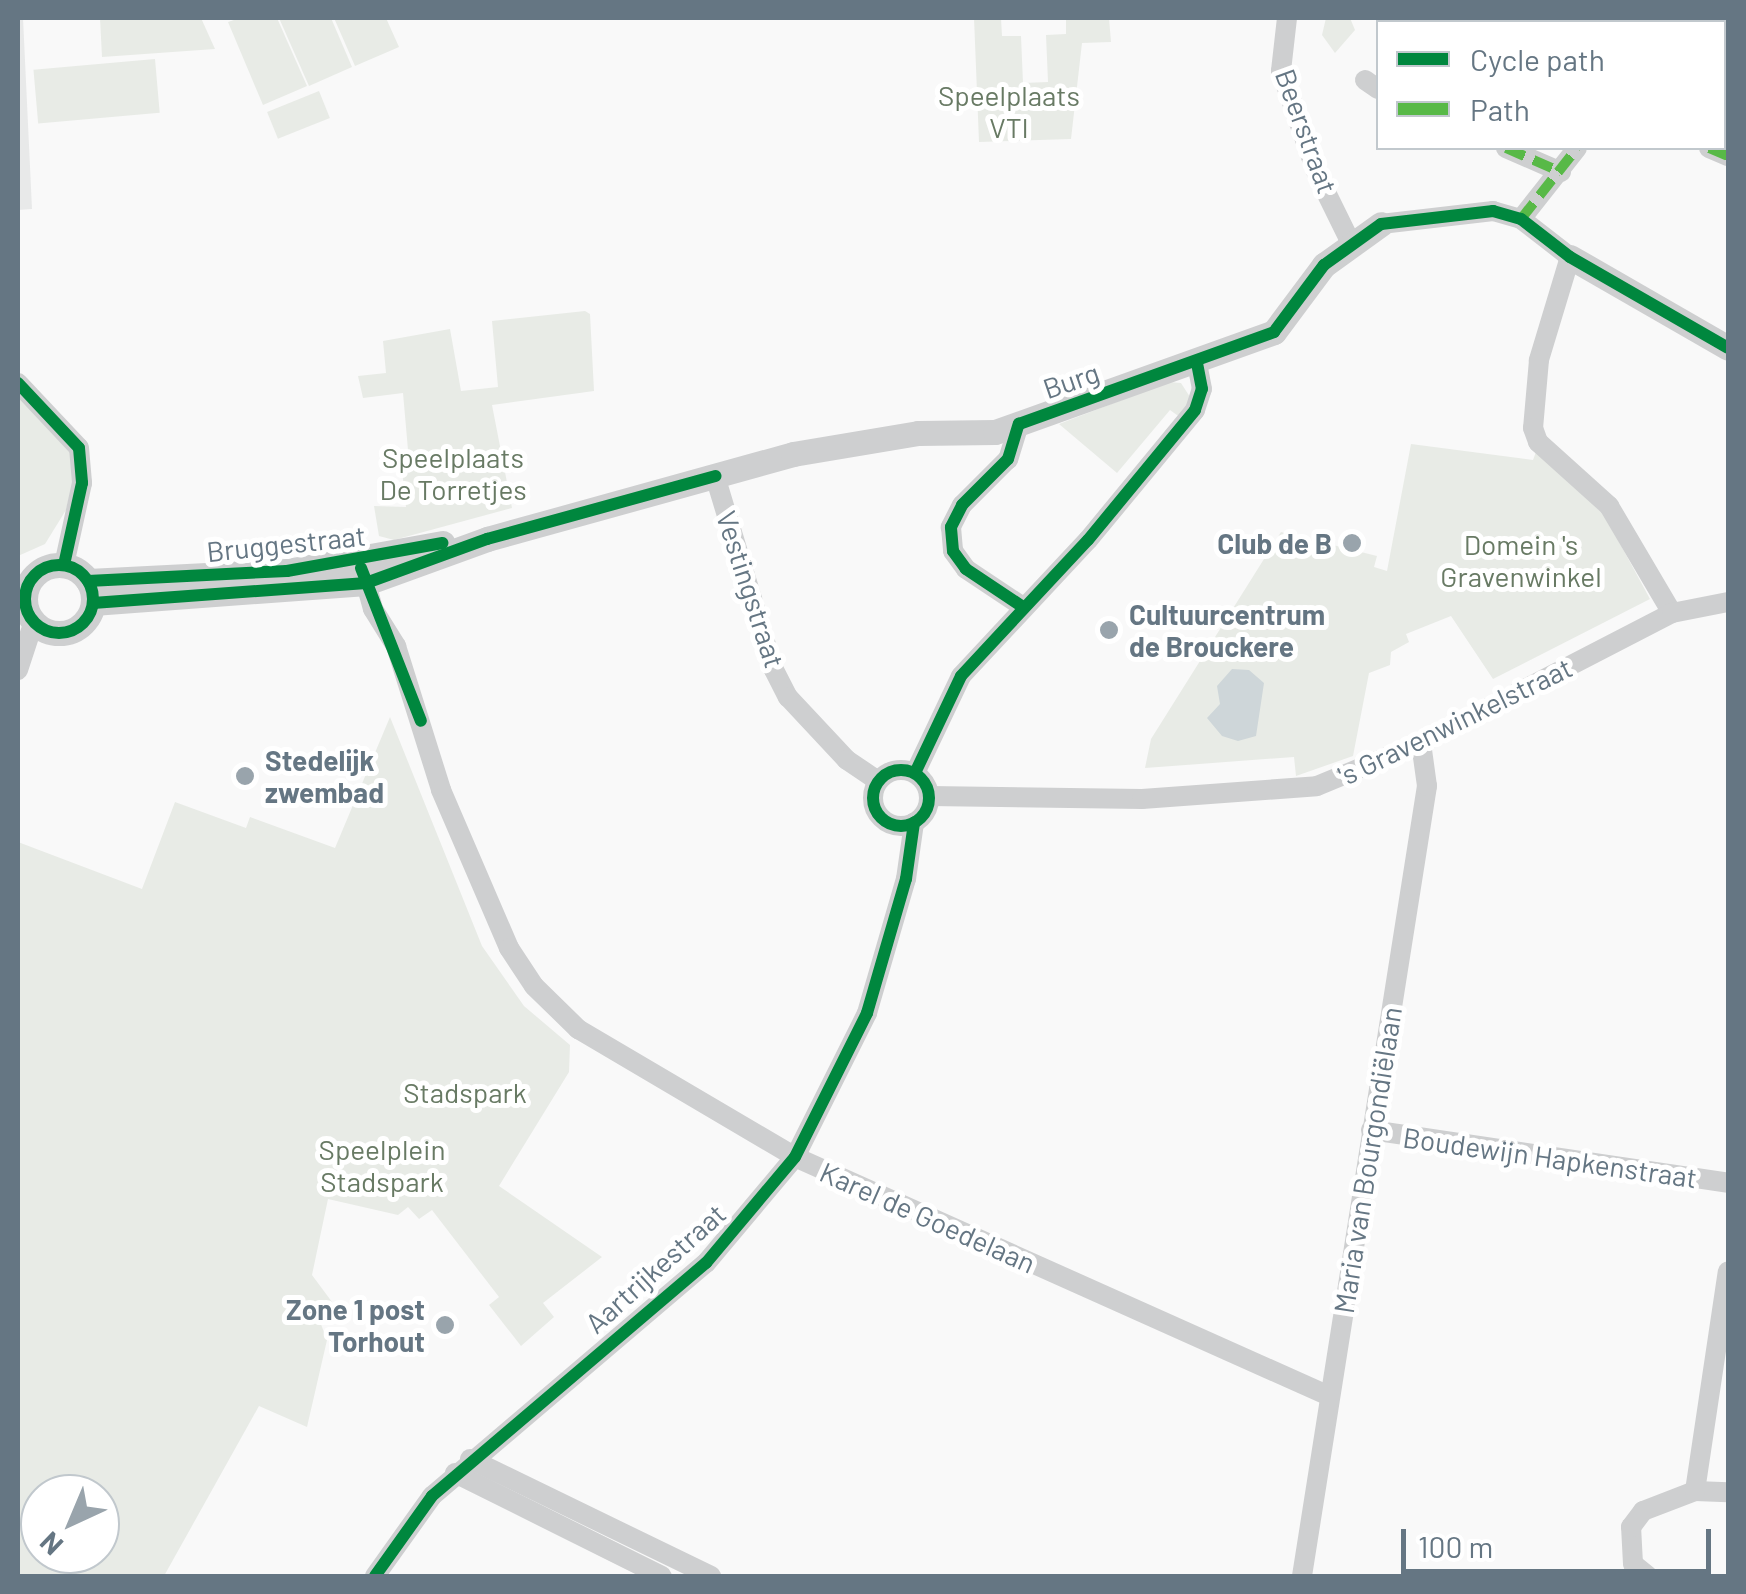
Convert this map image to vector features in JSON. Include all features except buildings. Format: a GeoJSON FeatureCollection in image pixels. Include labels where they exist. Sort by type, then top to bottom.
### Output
{"type":"FeatureCollection","features":[{"type":"Feature","properties":{"kind":"street","name":"Beerstraat"},"geometry":{"type":"LineString","coordinates":[[1287,18],[1282,71],[1318,174],[1350,241]]}},
{"type":"Feature","properties":{"kind":"street"},"geometry":{"type":"LineString","coordinates":[[1511,150],[1561,172]]}},
{"type":"Feature","properties":{"kind":"street"},"geometry":{"type":"LineString","coordinates":[[1575,150],[1521,219],[1570,257],[1728,348]]}},
{"type":"Feature","properties":{"kind":"street","name":"Burg"},"geometry":{"type":"LineString","coordinates":[[1023,607],[966,569],[953,551],[951,526],[962,505],[1008,459],[1018,424],[1197,363],[1274,332],[1350,241],[1382,224],[1494,211],[1521,219]]}},
{"type":"Feature","properties":{"kind":"street"},"geometry":{"type":"LineString","coordinates":[[1570,257],[1540,360],[1534,428],[1538,442],[1609,506],[1672,613]]}},
{"type":"Feature","properties":{"kind":"street"},"geometry":{"type":"LineString","coordinates":[[914,772],[961,676],[1130,489],[1195,410],[1202,389],[1197,363]]}},
{"type":"Feature","properties":{"kind":"street"},"geometry":{"type":"LineString","coordinates":[[18,383],[78,448],[82,483],[64,565]]}},
{"type":"Feature","properties":{"kind":"street","name":"Bruggestraat"},"geometry":{"type":"LineString","coordinates":[[90,592],[363,573],[825,448],[918,433],[971,436],[1018,424]]}},
{"type":"Feature","properties":{"kind":"street","name":"Vestingstraat"},"geometry":{"type":"LineString","coordinates":[[715,476],[773,668],[788,697],[847,760],[878,781]]}},
{"type":"Feature","properties":{"kind":"street"},"geometry":{"type":"LineString","coordinates":[[25,600],[49,632],[72,630],[90,592],[64,565]]}},
{"type":"Feature","properties":{"kind":"street"},"geometry":{"type":"LineString","coordinates":[[18,670],[25,600],[46,568],[64,565]]}},
{"type":"Feature","properties":{"kind":"street","name":"Karel de Goedelaan"},"geometry":{"type":"LineString","coordinates":[[363,573],[396,646],[474,869],[508,948],[534,986],[616,1055],[795,1157],[1329,1396]]}},
{"type":"Feature","properties":{"kind":"street","name":"'s Gravenwinkelstraat"},"geometry":{"type":"LineString","coordinates":[[930,796],[1252,794],[1317,786],[1421,743],[1672,613],[1728,602]]}},
{"type":"Feature","properties":{"kind":"street","name":"Maria van Bourgondiëlaan"},"geometry":{"type":"LineString","coordinates":[[1302,1576],[1427,786],[1421,743]]}},
{"type":"Feature","properties":{"kind":"street"},"geometry":{"type":"LineString","coordinates":[[894,770],[914,772],[930,796],[914,823],[895,825],[880,816],[873,797],[878,781],[894,770]]}},
{"type":"Feature","properties":{"kind":"street","name":"Aartrijkestraat"},"geometry":{"type":"LineString","coordinates":[[375,1576],[462,1466],[706,1263],[795,1157],[867,1013],[906,879],[914,823]]}},
{"type":"Feature","properties":{"kind":"street","name":"Boudewijn Hapkenstraat"},"geometry":{"type":"LineString","coordinates":[[1371,1130],[1728,1183]]}},
{"type":"Feature","properties":{"kind":"street"},"geometry":{"type":"LineString","coordinates":[[1695,1492],[1728,1275]]}},
{"type":"Feature","properties":{"kind":"street"},"geometry":{"type":"LineString","coordinates":[[462,1466],[663,1569],[711,1576]]}},
{"type":"Feature","properties":{"kind":"street"},"geometry":{"type":"LineString","coordinates":[[1648,1576],[1633,1564],[1632,1527],[1643,1511],[1695,1492],[1728,1492]]}},
{"type":"Feature","properties":{"kind":"shaded area"},"geometry":{"type":"Polygon","coordinates":[[[18,18],[23,18],[32,209],[18,210],[18,18]]]}},
{"type":"Feature","properties":{"kind":"shaded area"},"geometry":{"type":"Polygon","coordinates":[[[1232,669],[1249,670],[1264,683],[1256,736],[1238,741],[1222,736],[1207,718],[1220,704],[1217,686],[1232,669]]]}},
{"type":"Feature","properties":{"kind":"green space"},"geometry":{"type":"Polygon","coordinates":[[[100,18],[201,18],[215,49],[102,57],[100,18]]]}},
{"type":"Feature","properties":{"kind":"green space"},"geometry":{"type":"Polygon","coordinates":[[[240,18],[277,18],[307,86],[263,105],[228,22],[240,18]]]}},
{"type":"Feature","properties":{"kind":"green space"},"geometry":{"type":"Polygon","coordinates":[[[279,18],[331,18],[352,67],[309,86],[279,18]]]}},
{"type":"Feature","properties":{"kind":"green space"},"geometry":{"type":"Polygon","coordinates":[[[334,18],[386,18],[399,47],[355,66],[334,18]]]}},
{"type":"Feature","properties":{"kind":"green space","name":"Speelplaats VTI"},"geometry":{"type":"Polygon","coordinates":[[[974,18],[1001,18],[1002,36],[1021,36],[1023,83],[1048,82],[1046,35],[1066,34],[1066,18],[1109,18],[1111,42],[1082,43],[1071,139],[979,142],[974,18]]]}},
{"type":"Feature","properties":{"kind":"green space"},"geometry":{"type":"Polygon","coordinates":[[[1326,18],[1350,18],[1355,30],[1335,53],[1322,35],[1326,18]]]}},
{"type":"Feature","properties":{"kind":"green space"},"geometry":{"type":"Polygon","coordinates":[[[155,59],[160,113],[38,123],[33,70],[155,59]]]}},
{"type":"Feature","properties":{"kind":"green space"},"geometry":{"type":"Polygon","coordinates":[[[319,91],[330,118],[278,139],[267,112],[319,91]]]}},
{"type":"Feature","properties":{"kind":"green space","name":"Speelplaats De Torretjes"},"geometry":{"type":"Polygon","coordinates":[[[585,311],[590,314],[594,391],[492,405],[512,508],[394,540],[379,536],[374,506],[406,507],[400,451],[408,450],[403,393],[363,398],[358,376],[386,373],[383,341],[450,329],[461,391],[498,387],[492,321],[585,311]]]}},
{"type":"Feature","properties":{"kind":"green space"},"geometry":{"type":"Polygon","coordinates":[[[1169,382],[1181,383],[1190,397],[1181,418],[1170,410],[1117,473],[1059,424],[1169,382]]]}},
{"type":"Feature","properties":{"kind":"green space"},"geometry":{"type":"Polygon","coordinates":[[[18,394],[72,452],[76,469],[66,510],[45,544],[18,556],[18,394]]]}},
{"type":"Feature","properties":{"kind":"green space","name":"Domein 's Gravenwinkel"},"geometry":{"type":"Polygon","coordinates":[[[1411,444],[1533,460],[1537,449],[1605,516],[1650,599],[1493,679],[1451,616],[1406,634],[1409,642],[1391,652],[1390,665],[1369,673],[1353,756],[1296,776],[1294,757],[1145,768],[1151,739],[1281,532],[1377,556],[1374,567],[1387,571],[1411,444]]]}},
{"type":"Feature","properties":{"kind":"green space"},"geometry":{"type":"Polygon","coordinates":[[[390,717],[482,946],[524,1006],[570,1045],[569,1072],[499,1186],[602,1257],[543,1303],[554,1317],[521,1346],[489,1305],[499,1297],[432,1210],[419,1219],[408,1207],[398,1215],[328,1199],[312,1275],[335,1306],[319,1319],[327,1340],[307,1427],[259,1406],[164,1576],[18,1576],[18,842],[142,889],[175,802],[246,828],[250,817],[335,848],[390,717]]]}},
{"type":"Feature","properties":{"kind":"marked path"},"geometry":{"type":"LineString","coordinates":[[1511,150],[1561,172]]}},
{"type":"Feature","properties":{"kind":"marked path"},"geometry":{"type":"LineString","coordinates":[[1521,219],[1575,150]]}},
{"type":"Feature","properties":{"kind":"marked path"},"geometry":{"type":"LineString","coordinates":[[1714,150],[1728,156]]}},
{"type":"Feature","properties":{"kind":"cycle path"},"geometry":{"type":"LineString","coordinates":[[1023,607],[966,569],[953,551],[951,527],[962,505],[1008,459],[1019,424],[1274,332],[1324,265],[1381,224],[1493,211],[1521,219],[1570,257],[1728,348]]}},
{"type":"Feature","properties":{"kind":"cycle path"},"geometry":{"type":"LineString","coordinates":[[915,773],[961,676],[1088,540],[1195,410],[1202,389],[1197,363]]}},
{"type":"Feature","properties":{"kind":"cycle path"},"geometry":{"type":"LineString","coordinates":[[18,383],[79,448],[82,483],[64,565]]}},
{"type":"Feature","properties":{"kind":"cycle path"},"geometry":{"type":"LineString","coordinates":[[93,603],[366,583],[487,539],[715,476]]}},
{"type":"Feature","properties":{"kind":"cycle path"},"geometry":{"type":"LineString","coordinates":[[88,581],[287,571],[443,543]]}},
{"type":"Feature","properties":{"kind":"cycle path"},"geometry":{"type":"LineString","coordinates":[[59,565],[83,575],[93,599],[83,623],[59,633],[35,623],[25,599],[35,575],[59,565]]}},
{"type":"Feature","properties":{"kind":"cycle path"},"geometry":{"type":"LineString","coordinates":[[361,568],[421,721]]}},
{"type":"Feature","properties":{"kind":"cycle path"},"geometry":{"type":"LineString","coordinates":[[901,770],[921,778],[929,798],[921,818],[901,826],[881,818],[873,798],[881,778],[901,770]]}},
{"type":"Feature","properties":{"kind":"cycle path"},"geometry":{"type":"LineString","coordinates":[[375,1576],[432,1496],[706,1263],[795,1157],[867,1013],[906,879],[914,823]]}},
{"type":"Feature","properties":{"kind":"place","name":"Club de B"},"geometry":{"type":"Point","coordinates":[1352,543]}},
{"type":"Feature","properties":{"kind":"place","name":"Cultuurcentrum de Brouckere"},"geometry":{"type":"Point","coordinates":[1109,630]}},
{"type":"Feature","properties":{"kind":"place","name":"Stedelijk zwembad"},"geometry":{"type":"Point","coordinates":[245,776]}},
{"type":"Feature","properties":{"kind":"place","name":"Zone 1 post Torhout"},"geometry":{"type":"Point","coordinates":[445,1325]}},
{"type":"Feature","properties":{"kind":"park label","name":"Stadspark"},"geometry":{"type":"Point","coordinates":[465,1092]}},
{"type":"Feature","properties":{"kind":"park label","name":"Speelplein Stadspark"},"geometry":{"type":"Point","coordinates":[382,1165]}}]}
